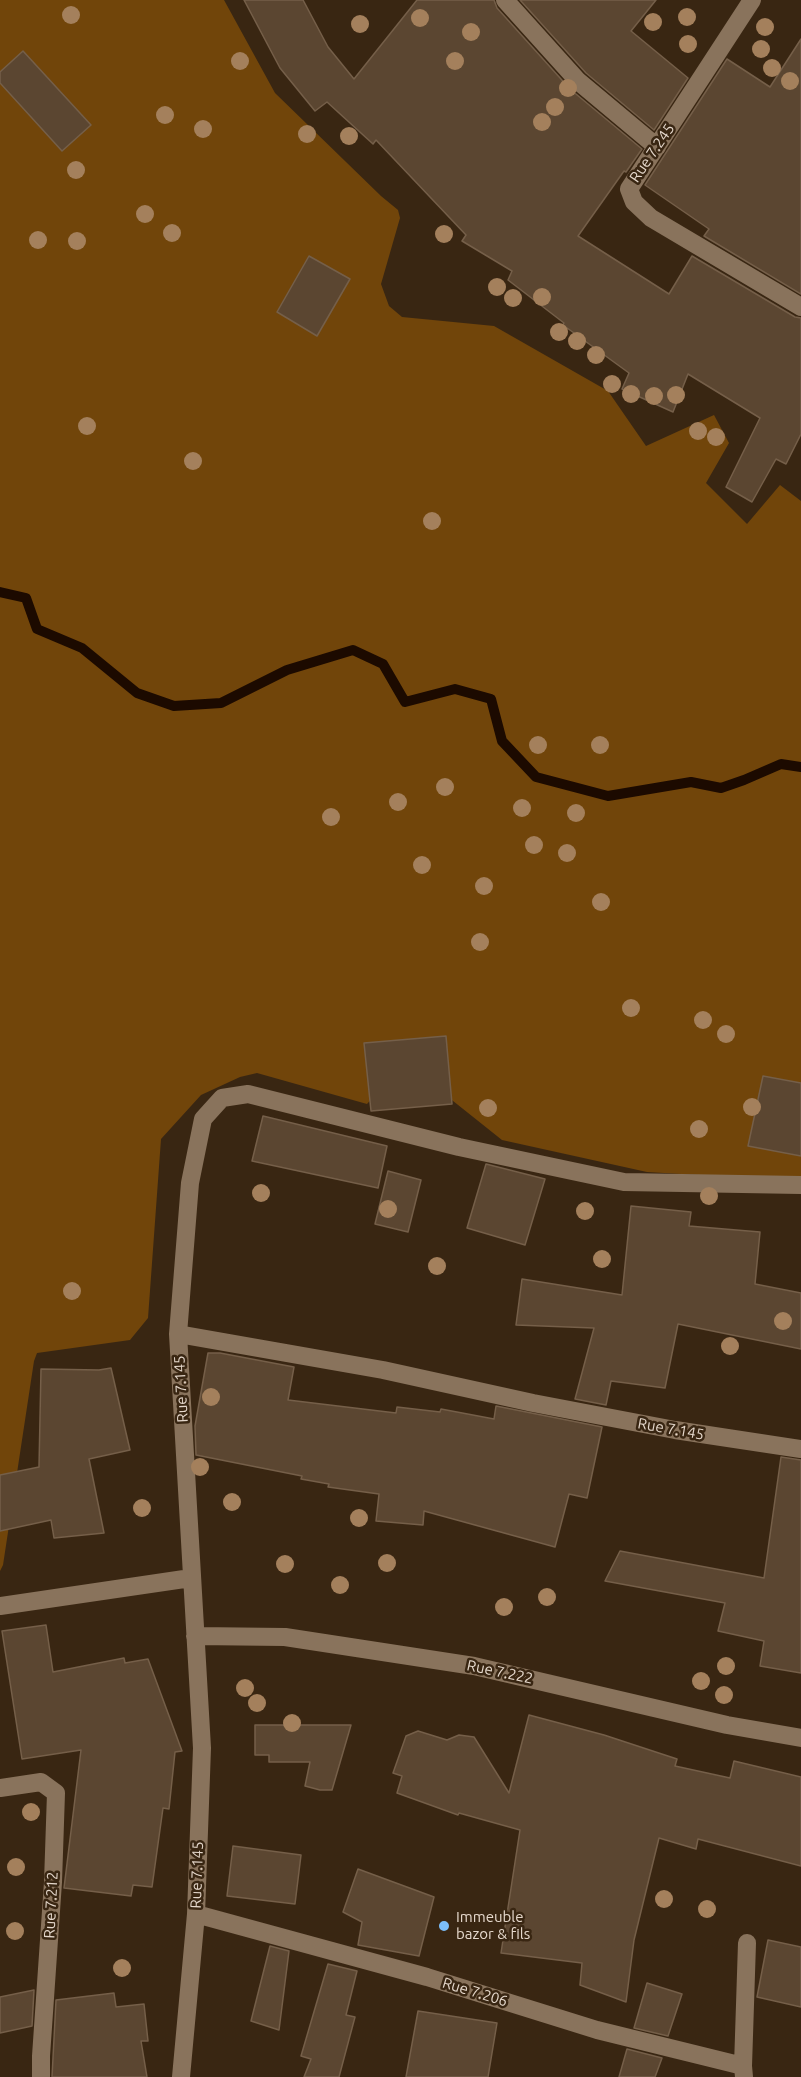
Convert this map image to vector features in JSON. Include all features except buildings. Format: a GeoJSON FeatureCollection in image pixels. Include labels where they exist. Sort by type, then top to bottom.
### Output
{"type":"FeatureCollection","features":[{"type":"Feature","properties":{"kind":"street"},"geometry":{"type":"LineString","coordinates":[[505,0],[578,81],[657,147]]}},
{"type":"Feature","properties":{"kind":"street","name":"Rue 7.245"},"geometry":{"type":"LineString","coordinates":[[752,0],[629,189],[634,202],[651,218],[801,307]]}},
{"type":"Feature","properties":{"kind":"street"},"geometry":{"type":"LineString","coordinates":[[178,1334],[190,1183],[203,1119],[222,1098],[248,1094],[459,1147],[624,1182],[801,1185]]}},
{"type":"Feature","properties":{"kind":"street","name":"Rue 7.145"},"geometry":{"type":"LineString","coordinates":[[181,2077],[196,1914],[202,1748],[178,1334],[383,1370],[533,1403],[675,1430],[801,1449]]}},
{"type":"Feature","properties":{"kind":"street"},"geometry":{"type":"LineString","coordinates":[[0,1606],[191,1578]]}},
{"type":"Feature","properties":{"kind":"street","name":"Rue 7.222"},"geometry":{"type":"LineString","coordinates":[[195,1636],[285,1637],[474,1666],[727,1725],[801,1738]]}},
{"type":"Feature","properties":{"kind":"street","name":"Rue 7.212"},"geometry":{"type":"LineString","coordinates":[[0,1788],[41,1782],[56,1793],[41,2077]]}},
{"type":"Feature","properties":{"kind":"street","name":"Rue 7.206"},"geometry":{"type":"LineString","coordinates":[[196,1914],[427,1977],[597,2031],[744,2072]]}},
{"type":"Feature","properties":{"kind":"street"},"geometry":{"type":"LineString","coordinates":[[744,2072],[747,1943]]}},
{"type":"Feature","properties":{"kind":"shaded area"},"geometry":{"type":"Polygon","coordinates":[[[0,0],[224,0],[275,93],[398,210],[400,218],[381,284],[389,306],[402,317],[494,326],[608,391],[646,446],[714,415],[729,443],[706,483],[747,524],[780,485],[801,501],[801,1181],[647,1172],[502,1140],[428,1081],[389,1079],[367,1104],[257,1073],[240,1077],[201,1095],[161,1139],[148,1318],[130,1340],[37,1353],[3,1565],[0,1571],[0,0]]]}},
{"type":"Feature","properties":{"kind":"waterway"},"geometry":{"type":"LineString","coordinates":[[0,592],[26,598],[37,629],[82,648],[137,693],[174,706],[221,703],[287,670],[353,650],[383,664],[405,702],[455,689],[491,699],[502,741],[536,777],[608,796],[691,782],[721,788],[781,764],[801,767]]}},
{"type":"Feature","properties":{"kind":"place","name":"Immeuble bazor & fils"},"geometry":{"type":"Point","coordinates":[444,1926]}}]}
